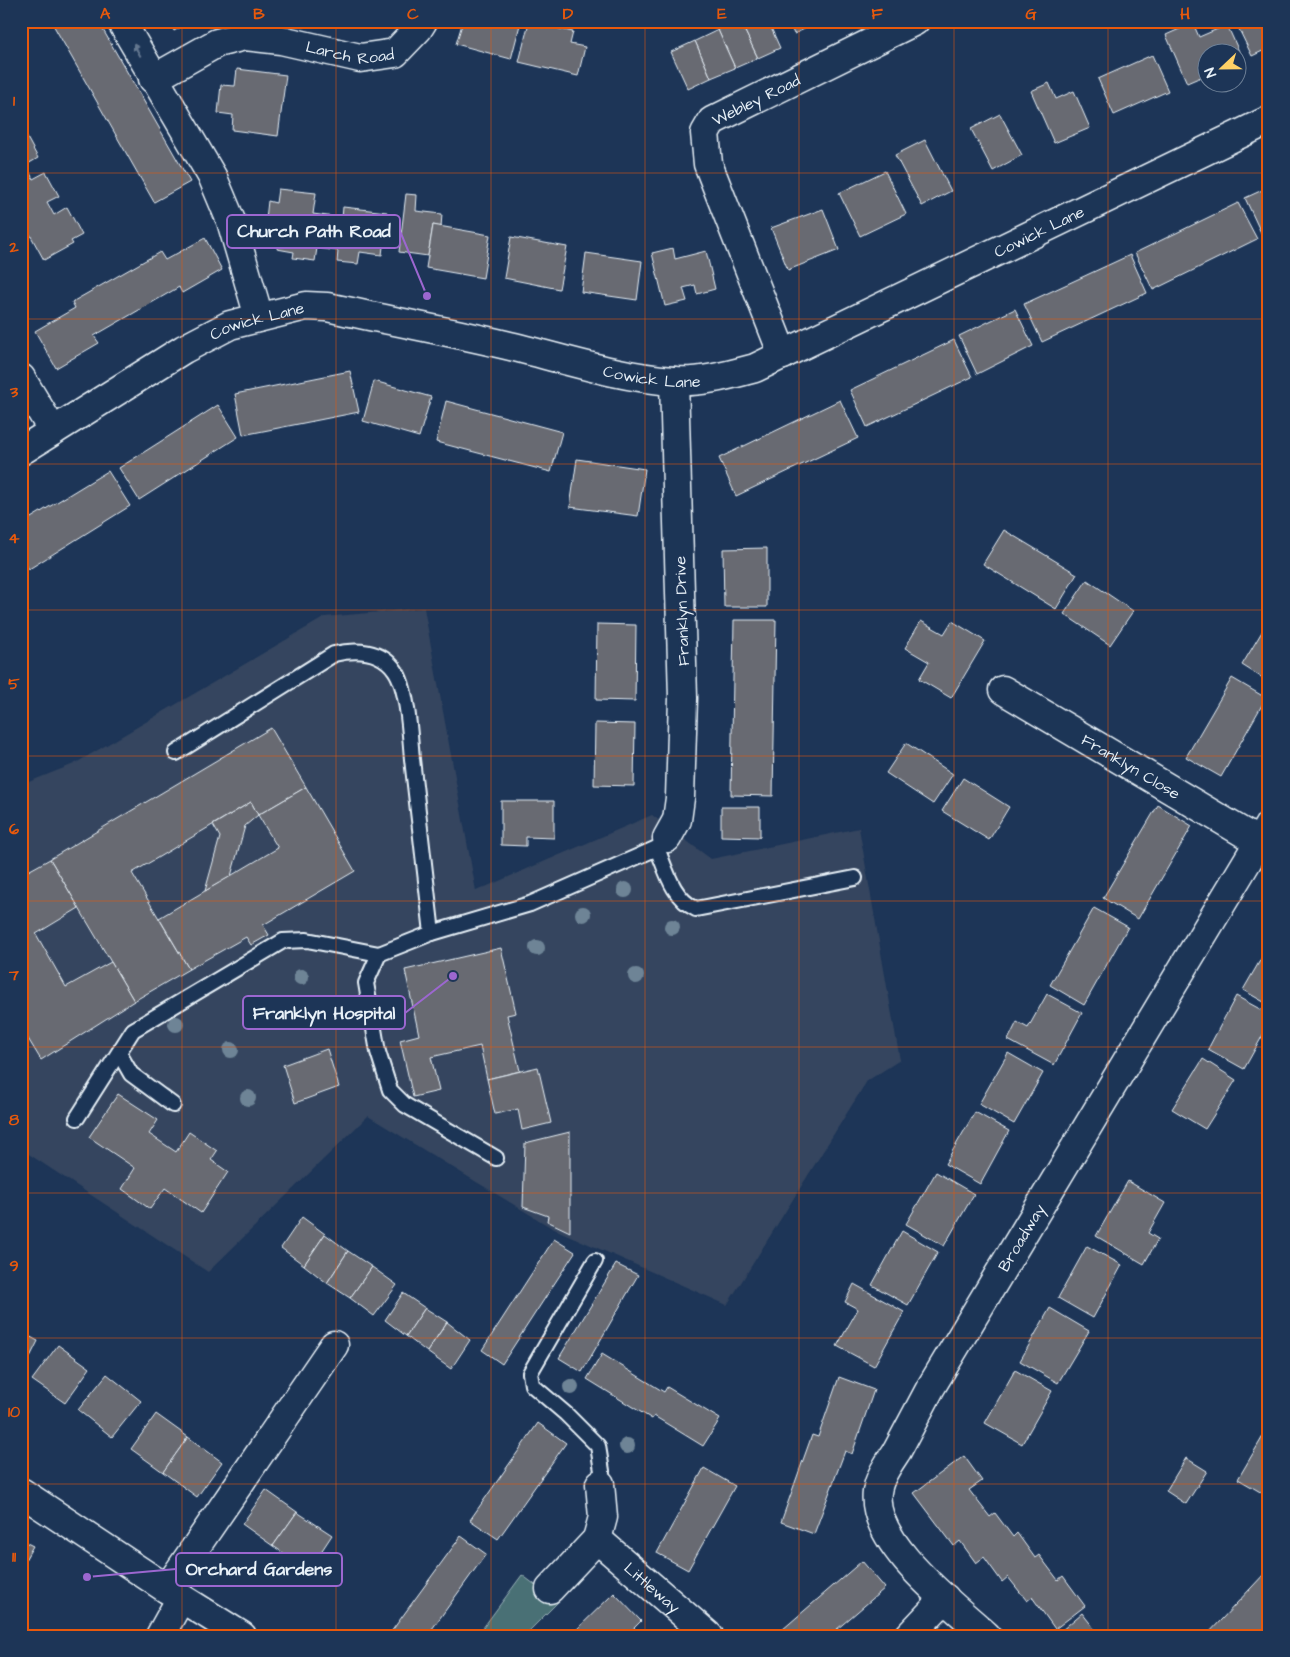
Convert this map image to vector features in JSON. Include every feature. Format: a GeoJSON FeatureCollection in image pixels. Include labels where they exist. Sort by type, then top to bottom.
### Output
{"type":"FeatureCollection","features":[{"type":"Feature","properties":{"kind":"street"},"geometry":{"type":"LineString","coordinates":[[121,21],[153,79],[213,178],[231,221],[258,317]]}},
{"type":"Feature","properties":{"kind":"street","name":"Larch Road"},"geometry":{"type":"LineString","coordinates":[[153,79],[217,43],[245,36],[281,40],[360,58],[395,52],[418,29],[423,21]]}},
{"type":"Feature","properties":{"kind":"street","name":"Webley Road"},"geometry":{"type":"LineString","coordinates":[[783,355],[708,164],[706,133],[712,121],[914,21]]}},
{"type":"Feature","properties":{"kind":"street","name":"Cowick Lane"},"geometry":{"type":"LineString","coordinates":[[21,450],[184,349],[230,325],[306,306],[327,307],[504,345],[607,370],[674,381],[702,380],[727,376],[755,368],[783,355],[1269,120]]}},
{"type":"Feature","properties":{"kind":"street"},"geometry":{"type":"LineString","coordinates":[[21,378],[53,431]]}},
{"type":"Feature","properties":{"kind":"street","name":"Franklyn Drive"},"geometry":{"type":"LineString","coordinates":[[662,843],[676,820],[680,798],[683,698],[674,381]]}},
{"type":"Feature","properties":{"kind":"street","name":"Franklyn Close"},"geometry":{"type":"LineString","coordinates":[[1004,690],[1264,834]]}},
{"type":"Feature","properties":{"kind":"street","name":"Broadway"},"geometry":{"type":"LineString","coordinates":[[987,1636],[901,1555],[886,1533],[879,1512],[877,1492],[883,1475],[931,1387],[1264,834]]}},
{"type":"Feature","properties":{"kind":"street"},"geometry":{"type":"LineString","coordinates":[[160,1636],[174,1593],[334,1345]]}},
{"type":"Feature","properties":{"kind":"street"},"geometry":{"type":"LineString","coordinates":[[550,1589],[597,1539],[603,1517],[600,1484]]}},
{"type":"Feature","properties":{"kind":"street"},"geometry":{"type":"LineString","coordinates":[[21,1492],[242,1636]]}},
{"type":"Feature","properties":{"kind":"street","name":"Littleway"},"geometry":{"type":"LineString","coordinates":[[597,1539],[709,1636]]}},
{"type":"Feature","properties":{"kind":"street"},"geometry":{"type":"LineString","coordinates":[[909,1636],[945,1598]]}},
{"type":"Feature","properties":{"kind":"lane"},"geometry":{"type":"LineString","coordinates":[[176,752],[334,654],[350,651],[366,652],[385,659],[401,679],[408,722],[432,933]]}},
{"type":"Feature","properties":{"kind":"lane"},"geometry":{"type":"LineString","coordinates":[[77,1118],[133,1030],[283,941],[307,940],[379,954],[432,933],[530,904],[662,843],[674,889],[684,904],[696,909],[855,878]]}},
{"type":"Feature","properties":{"kind":"lane"},"geometry":{"type":"LineString","coordinates":[[379,954],[366,983],[378,1052],[390,1090],[405,1105],[496,1158]]}},
{"type":"Feature","properties":{"kind":"lane"},"geometry":{"type":"LineString","coordinates":[[119,1053],[131,1074],[173,1105]]}},
{"type":"Feature","properties":{"kind":"lane"},"geometry":{"type":"LineString","coordinates":[[595,1261],[530,1373],[532,1385],[566,1414],[598,1446],[602,1471],[600,1484]]}},
{"type":"Feature","properties":{"kind":"shaded area"},"geometry":{"type":"Polygon","coordinates":[[[424,608],[476,891],[652,815],[711,859],[859,828],[900,1060],[867,1081],[727,1305],[552,1228],[368,1116],[208,1272],[21,1149],[21,785],[74,764],[325,617],[424,608]]]}},
{"type":"Feature","properties":{"kind":"green space"},"geometry":{"type":"Polygon","coordinates":[[[522,1575],[558,1602],[524,1636],[477,1636],[522,1575]]]}},
{"type":"Feature","properties":{"kind":"building"},"geometry":{"type":"Polygon","coordinates":[[[51,21],[98,21],[190,182],[154,202],[51,21]]]}},
{"type":"Feature","properties":{"kind":"building"},"geometry":{"type":"Polygon","coordinates":[[[169,21],[192,21],[174,31],[169,21]]]}},
{"type":"Feature","properties":{"kind":"building"},"geometry":{"type":"Polygon","coordinates":[[[463,21],[521,21],[511,59],[456,44],[463,21]]]}},
{"type":"Feature","properties":{"kind":"building"},"geometry":{"type":"Polygon","coordinates":[[[714,21],[740,21],[758,58],[735,68],[714,21]]]}},
{"type":"Feature","properties":{"kind":"building"},"geometry":{"type":"Polygon","coordinates":[[[740,21],[768,21],[780,48],[758,58],[740,21]]]}},
{"type":"Feature","properties":{"kind":"building"},"geometry":{"type":"Polygon","coordinates":[[[788,21],[819,21],[819,22],[794,34],[788,21]]]}},
{"type":"Feature","properties":{"kind":"building"},"geometry":{"type":"Polygon","coordinates":[[[1235,21],[1269,21],[1269,48],[1252,56],[1248,48],[1248,42],[1245,42],[1235,21]]]}},
{"type":"Feature","properties":{"kind":"building"},"geometry":{"type":"Polygon","coordinates":[[[529,22],[573,32],[570,44],[585,47],[578,76],[519,62],[529,22]]]}},
{"type":"Feature","properties":{"kind":"building"},"geometry":{"type":"Polygon","coordinates":[[[1193,23],[1199,37],[1227,25],[1235,42],[1198,42],[1198,78],[1187,83],[1166,35],[1193,23]]]}},
{"type":"Feature","properties":{"kind":"building"},"geometry":{"type":"Polygon","coordinates":[[[718,30],[735,68],[711,78],[695,41],[718,30]]]}},
{"type":"Feature","properties":{"kind":"building"},"geometry":{"type":"Polygon","coordinates":[[[695,41],[711,78],[688,89],[671,52],[695,41]]]}},
{"type":"Feature","properties":{"kind":"building"},"geometry":{"type":"Polygon","coordinates":[[[1152,55],[1168,91],[1114,115],[1098,79],[1152,55]]]}},
{"type":"Feature","properties":{"kind":"building"},"geometry":{"type":"Polygon","coordinates":[[[237,69],[286,75],[278,136],[232,130],[233,115],[218,113],[221,85],[235,86],[237,69]]]}},
{"type":"Feature","properties":{"kind":"building"},"geometry":{"type":"Polygon","coordinates":[[[1049,83],[1056,99],[1074,91],[1090,128],[1054,143],[1031,91],[1049,83]]]}},
{"type":"Feature","properties":{"kind":"building"},"geometry":{"type":"Polygon","coordinates":[[[1000,114],[1022,155],[993,171],[971,129],[1000,114]]]}},
{"type":"Feature","properties":{"kind":"building"},"geometry":{"type":"Polygon","coordinates":[[[24,132],[38,158],[26,165],[33,179],[46,172],[59,196],[47,202],[54,215],[67,207],[82,235],[71,241],[73,244],[44,260],[21,218],[21,133],[24,132]]]}},
{"type":"Feature","properties":{"kind":"building"},"geometry":{"type":"Polygon","coordinates":[[[925,140],[951,191],[922,206],[895,155],[925,140]]]}},
{"type":"Feature","properties":{"kind":"building"},"geometry":{"type":"Polygon","coordinates":[[[885,171],[906,214],[860,236],[839,193],[885,171]]]}},
{"type":"Feature","properties":{"kind":"building"},"geometry":{"type":"Polygon","coordinates":[[[1269,187],[1269,234],[1263,237],[1245,198],[1269,187]]]}},
{"type":"Feature","properties":{"kind":"building"},"geometry":{"type":"Polygon","coordinates":[[[278,189],[316,193],[313,214],[342,218],[343,207],[387,212],[382,255],[360,252],[358,264],[337,262],[338,251],[317,248],[315,261],[293,258],[294,252],[277,249],[279,230],[265,228],[268,201],[276,203],[278,189]]]}},
{"type":"Feature","properties":{"kind":"building"},"geometry":{"type":"Polygon","coordinates":[[[406,194],[417,195],[416,211],[442,214],[441,227],[433,225],[428,256],[399,252],[406,194]]]}},
{"type":"Feature","properties":{"kind":"building"},"geometry":{"type":"Polygon","coordinates":[[[1238,203],[1257,239],[1153,290],[1135,253],[1238,203]]]}},
{"type":"Feature","properties":{"kind":"building"},"geometry":{"type":"Polygon","coordinates":[[[823,209],[839,250],[788,270],[771,228],[823,209]]]}},
{"type":"Feature","properties":{"kind":"building"},"geometry":{"type":"Polygon","coordinates":[[[433,225],[490,235],[483,278],[426,268],[433,225]]]}},
{"type":"Feature","properties":{"kind":"building"},"geometry":{"type":"Polygon","coordinates":[[[511,237],[567,247],[559,289],[504,278],[511,237]]]}},
{"type":"Feature","properties":{"kind":"building"},"geometry":{"type":"Polygon","coordinates":[[[205,238],[222,270],[182,293],[179,287],[94,336],[99,343],[56,368],[35,331],[75,308],[72,302],[160,252],[165,260],[205,238]]]}},
{"type":"Feature","properties":{"kind":"building"},"geometry":{"type":"Polygon","coordinates":[[[673,248],[675,259],[706,251],[715,289],[697,294],[695,285],[683,288],[687,301],[665,306],[652,253],[673,248]]]}},
{"type":"Feature","properties":{"kind":"building"},"geometry":{"type":"Polygon","coordinates":[[[586,253],[642,261],[637,300],[581,292],[586,253]]]}},
{"type":"Feature","properties":{"kind":"building"},"geometry":{"type":"Polygon","coordinates":[[[1130,255],[1147,293],[1042,342],[1024,304],[1130,255]]]}},
{"type":"Feature","properties":{"kind":"building"},"geometry":{"type":"Polygon","coordinates":[[[1015,309],[1033,346],[977,374],[959,336],[1015,309]]]}},
{"type":"Feature","properties":{"kind":"building"},"geometry":{"type":"Polygon","coordinates":[[[954,340],[972,377],[867,427],[850,390],[954,340]]]}},
{"type":"Feature","properties":{"kind":"building"},"geometry":{"type":"Polygon","coordinates":[[[350,371],[359,412],[243,435],[235,394],[350,371]]]}},
{"type":"Feature","properties":{"kind":"building"},"geometry":{"type":"Polygon","coordinates":[[[374,381],[431,397],[419,437],[363,421],[374,381]]]}},
{"type":"Feature","properties":{"kind":"building"},"geometry":{"type":"Polygon","coordinates":[[[840,400],[858,438],[736,496],[719,458],[840,400]]]}},
{"type":"Feature","properties":{"kind":"building"},"geometry":{"type":"Polygon","coordinates":[[[446,401],[562,432],[551,472],[436,442],[446,401]]]}},
{"type":"Feature","properties":{"kind":"building"},"geometry":{"type":"Polygon","coordinates":[[[218,405],[238,437],[139,500],[119,468],[218,405]]]}},
{"type":"Feature","properties":{"kind":"building"},"geometry":{"type":"Polygon","coordinates":[[[577,459],[645,469],[638,516],[570,507],[577,459]]]}},
{"type":"Feature","properties":{"kind":"building"},"geometry":{"type":"Polygon","coordinates":[[[108,471],[130,506],[29,569],[21,557],[21,524],[108,471]]]}},
{"type":"Feature","properties":{"kind":"building"},"geometry":{"type":"Polygon","coordinates":[[[1004,530],[1077,574],[1056,609],[983,564],[1004,530]]]}},
{"type":"Feature","properties":{"kind":"building"},"geometry":{"type":"Polygon","coordinates":[[[767,548],[767,607],[724,607],[723,549],[767,548]]]}},
{"type":"Feature","properties":{"kind":"building"},"geometry":{"type":"Polygon","coordinates":[[[1087,580],[1133,611],[1110,645],[1064,614],[1087,580]]]}},
{"type":"Feature","properties":{"kind":"building"},"geometry":{"type":"Polygon","coordinates":[[[734,620],[776,620],[773,796],[731,795],[734,620]]]}},
{"type":"Feature","properties":{"kind":"building"},"geometry":{"type":"Polygon","coordinates":[[[1269,620],[1269,682],[1242,665],[1269,620]]]}},
{"type":"Feature","properties":{"kind":"building"},"geometry":{"type":"Polygon","coordinates":[[[921,621],[944,634],[952,621],[985,641],[951,698],[919,679],[929,662],[905,648],[921,621]]]}},
{"type":"Feature","properties":{"kind":"building"},"geometry":{"type":"Polygon","coordinates":[[[597,624],[636,625],[635,701],[596,700],[597,624]]]}},
{"type":"Feature","properties":{"kind":"building"},"geometry":{"type":"Polygon","coordinates":[[[1232,678],[1266,698],[1221,777],[1186,757],[1232,678]]]}},
{"type":"Feature","properties":{"kind":"building"},"geometry":{"type":"Polygon","coordinates":[[[595,723],[635,724],[634,786],[594,785],[595,723]]]}},
{"type":"Feature","properties":{"kind":"building"},"geometry":{"type":"Polygon","coordinates":[[[271,728],[306,787],[258,815],[251,802],[132,873],[189,969],[134,1001],[50,859],[271,728]]]}},
{"type":"Feature","properties":{"kind":"building"},"geometry":{"type":"Polygon","coordinates":[[[906,743],[953,774],[933,804],[886,773],[906,743]]]}},
{"type":"Feature","properties":{"kind":"building"},"geometry":{"type":"Polygon","coordinates":[[[963,778],[1009,807],[989,840],[942,811],[963,778]]]}},
{"type":"Feature","properties":{"kind":"building"},"geometry":{"type":"Polygon","coordinates":[[[306,787],[355,871],[263,925],[269,935],[251,945],[246,937],[189,969],[159,918],[278,848],[258,815],[306,787]]]}},
{"type":"Feature","properties":{"kind":"building"},"geometry":{"type":"Polygon","coordinates":[[[501,801],[554,801],[554,838],[526,837],[526,846],[501,845],[501,801]]]}},
{"type":"Feature","properties":{"kind":"building"},"geometry":{"type":"Polygon","coordinates":[[[251,802],[258,815],[245,826],[231,876],[205,891],[220,837],[213,825],[251,802]]]}},
{"type":"Feature","properties":{"kind":"building"},"geometry":{"type":"Polygon","coordinates":[[[1158,805],[1192,826],[1138,919],[1103,898],[1158,805]]]}},
{"type":"Feature","properties":{"kind":"building"},"geometry":{"type":"Polygon","coordinates":[[[721,807],[760,807],[760,837],[721,836],[721,807]]]}},
{"type":"Feature","properties":{"kind":"building"},"geometry":{"type":"Polygon","coordinates":[[[50,859],[79,908],[36,934],[66,987],[111,962],[134,1001],[41,1060],[21,1027],[21,875],[50,859]]]}},
{"type":"Feature","properties":{"kind":"building"},"geometry":{"type":"Polygon","coordinates":[[[1094,908],[1128,927],[1084,1005],[1050,985],[1094,908]]]}},
{"type":"Feature","properties":{"kind":"building"},"geometry":{"type":"Polygon","coordinates":[[[1269,945],[1269,1005],[1243,990],[1269,945]]]}},
{"type":"Feature","properties":{"kind":"building"},"geometry":{"type":"Polygon","coordinates":[[[501,948],[516,1013],[507,1015],[520,1071],[487,1079],[480,1046],[431,1057],[439,1091],[413,1097],[400,1040],[419,1035],[405,970],[501,948]]]}},
{"type":"Feature","properties":{"kind":"building"},"geometry":{"type":"Polygon","coordinates":[[[1047,994],[1082,1013],[1054,1065],[1008,1040],[1017,1022],[1028,1028],[1047,994]]]}},
{"type":"Feature","properties":{"kind":"building"},"geometry":{"type":"Polygon","coordinates":[[[1236,996],[1269,1014],[1269,1024],[1244,1069],[1208,1049],[1236,996]]]}},
{"type":"Feature","properties":{"kind":"building"},"geometry":{"type":"Polygon","coordinates":[[[327,1049],[339,1087],[295,1103],[283,1065],[327,1049]]]}},
{"type":"Feature","properties":{"kind":"building"},"geometry":{"type":"Polygon","coordinates":[[[1008,1053],[1043,1073],[1014,1124],[979,1104],[1008,1053]]]}},
{"type":"Feature","properties":{"kind":"building"},"geometry":{"type":"Polygon","coordinates":[[[1203,1059],[1236,1080],[1205,1129],[1172,1109],[1203,1059]]]}},
{"type":"Feature","properties":{"kind":"building"},"geometry":{"type":"Polygon","coordinates":[[[538,1067],[551,1123],[522,1130],[518,1109],[495,1114],[487,1079],[538,1067]]]}},
{"type":"Feature","properties":{"kind":"building"},"geometry":{"type":"Polygon","coordinates":[[[118,1094],[158,1120],[149,1134],[176,1152],[189,1132],[217,1151],[211,1160],[228,1172],[201,1213],[165,1188],[150,1209],[122,1189],[135,1168],[89,1137],[118,1094]]]}},
{"type":"Feature","properties":{"kind":"building"},"geometry":{"type":"Polygon","coordinates":[[[975,1112],[1009,1131],[980,1184],[945,1164],[975,1112]]]}},
{"type":"Feature","properties":{"kind":"building"},"geometry":{"type":"Polygon","coordinates":[[[570,1132],[570,1232],[547,1221],[548,1216],[523,1207],[525,1143],[570,1132]]]}},
{"type":"Feature","properties":{"kind":"building"},"geometry":{"type":"Polygon","coordinates":[[[936,1172],[974,1194],[944,1246],[906,1224],[936,1172]]]}},
{"type":"Feature","properties":{"kind":"building"},"geometry":{"type":"Polygon","coordinates":[[[1128,1181],[1165,1203],[1148,1233],[1158,1239],[1144,1264],[1096,1236],[1128,1181]]]}},
{"type":"Feature","properties":{"kind":"building"},"geometry":{"type":"Polygon","coordinates":[[[302,1217],[325,1234],[304,1265],[281,1248],[302,1217]]]}},
{"type":"Feature","properties":{"kind":"building"},"geometry":{"type":"Polygon","coordinates":[[[902,1231],[938,1252],[908,1305],[872,1285],[902,1231]]]}},
{"type":"Feature","properties":{"kind":"building"},"geometry":{"type":"Polygon","coordinates":[[[325,1234],[348,1251],[327,1283],[304,1265],[325,1234]]]}},
{"type":"Feature","properties":{"kind":"building"},"geometry":{"type":"Polygon","coordinates":[[[554,1239],[575,1252],[502,1364],[482,1350],[554,1239]]]}},
{"type":"Feature","properties":{"kind":"building"},"geometry":{"type":"Polygon","coordinates":[[[1087,1246],[1122,1265],[1093,1318],[1058,1298],[1087,1246]]]}},
{"type":"Feature","properties":{"kind":"building"},"geometry":{"type":"Polygon","coordinates":[[[348,1251],[372,1267],[350,1298],[327,1283],[348,1251]]]}},
{"type":"Feature","properties":{"kind":"building"},"geometry":{"type":"Polygon","coordinates":[[[616,1264],[638,1275],[582,1372],[559,1358],[616,1264]]]}},
{"type":"Feature","properties":{"kind":"building"},"geometry":{"type":"Polygon","coordinates":[[[372,1267],[397,1285],[374,1316],[350,1298],[372,1267]]]}},
{"type":"Feature","properties":{"kind":"building"},"geometry":{"type":"Polygon","coordinates":[[[854,1284],[904,1312],[874,1366],[837,1346],[858,1309],[845,1302],[854,1284]]]}},
{"type":"Feature","properties":{"kind":"building"},"geometry":{"type":"Polygon","coordinates":[[[403,1293],[425,1308],[406,1336],[385,1320],[403,1293]]]}},
{"type":"Feature","properties":{"kind":"building"},"geometry":{"type":"Polygon","coordinates":[[[425,1308],[447,1322],[427,1352],[406,1336],[425,1308]]]}},
{"type":"Feature","properties":{"kind":"building"},"geometry":{"type":"Polygon","coordinates":[[[1050,1308],[1089,1331],[1058,1383],[1020,1361],[1050,1308]]]}},
{"type":"Feature","properties":{"kind":"building"},"geometry":{"type":"Polygon","coordinates":[[[447,1322],[470,1340],[451,1369],[427,1352],[447,1322]]]}},
{"type":"Feature","properties":{"kind":"building"},"geometry":{"type":"Polygon","coordinates":[[[21,1332],[38,1341],[21,1375],[21,1332]]]}},
{"type":"Feature","properties":{"kind":"building"},"geometry":{"type":"Polygon","coordinates":[[[58,1345],[90,1368],[65,1403],[32,1380],[58,1345]]]}},
{"type":"Feature","properties":{"kind":"building"},"geometry":{"type":"Polygon","coordinates":[[[602,1354],[664,1392],[667,1387],[720,1419],[703,1446],[654,1416],[652,1419],[587,1379],[602,1354]]]}},
{"type":"Feature","properties":{"kind":"building"},"geometry":{"type":"Polygon","coordinates":[[[1015,1370],[1052,1391],[1022,1444],[985,1423],[1015,1370]]]}},
{"type":"Feature","properties":{"kind":"building"},"geometry":{"type":"Polygon","coordinates":[[[107,1374],[141,1401],[112,1437],[78,1410],[107,1374]]]}},
{"type":"Feature","properties":{"kind":"building"},"geometry":{"type":"Polygon","coordinates":[[[839,1377],[874,1390],[852,1454],[845,1451],[814,1534],[781,1522],[812,1435],[818,1437],[839,1377]]]}},
{"type":"Feature","properties":{"kind":"building"},"geometry":{"type":"Polygon","coordinates":[[[156,1414],[188,1437],[163,1472],[131,1449],[156,1414]]]}},
{"type":"Feature","properties":{"kind":"building"},"geometry":{"type":"Polygon","coordinates":[[[538,1423],[566,1443],[498,1539],[470,1520],[538,1423]]]}},
{"type":"Feature","properties":{"kind":"building"},"geometry":{"type":"Polygon","coordinates":[[[1269,1426],[1269,1497],[1238,1479],[1269,1426]]]}},
{"type":"Feature","properties":{"kind":"building"},"geometry":{"type":"Polygon","coordinates":[[[188,1437],[222,1462],[197,1497],[163,1472],[188,1437]]]}},
{"type":"Feature","properties":{"kind":"building"},"geometry":{"type":"Polygon","coordinates":[[[964,1456],[982,1481],[969,1490],[990,1517],[995,1513],[1013,1537],[1017,1533],[1035,1558],[1039,1555],[1058,1580],[1063,1576],[1085,1606],[1055,1629],[1032,1597],[1027,1601],[1008,1577],[1002,1582],[984,1557],[976,1563],[960,1541],[954,1546],[914,1493],[964,1456]]]}},
{"type":"Feature","properties":{"kind":"building"},"geometry":{"type":"Polygon","coordinates":[[[1186,1458],[1207,1471],[1186,1504],[1166,1491],[1186,1458]]]}},
{"type":"Feature","properties":{"kind":"building"},"geometry":{"type":"Polygon","coordinates":[[[704,1468],[735,1486],[688,1570],[657,1553],[704,1468]]]}},
{"type":"Feature","properties":{"kind":"building"},"geometry":{"type":"Polygon","coordinates":[[[266,1490],[297,1512],[273,1546],[242,1524],[266,1490]]]}},
{"type":"Feature","properties":{"kind":"building"},"geometry":{"type":"Polygon","coordinates":[[[297,1512],[332,1535],[309,1570],[273,1546],[297,1512]]]}},
{"type":"Feature","properties":{"kind":"building"},"geometry":{"type":"Polygon","coordinates":[[[461,1536],[486,1554],[427,1636],[397,1636],[391,1632],[461,1536]]]}},
{"type":"Feature","properties":{"kind":"building"},"geometry":{"type":"Polygon","coordinates":[[[21,1540],[33,1546],[21,1567],[21,1540]]]}},
{"type":"Feature","properties":{"kind":"building"},"geometry":{"type":"Polygon","coordinates":[[[862,1561],[885,1588],[829,1636],[775,1636],[862,1561]]]}},
{"type":"Feature","properties":{"kind":"building"},"geometry":{"type":"Polygon","coordinates":[[[1266,1572],[1269,1574],[1269,1631],[1264,1636],[1206,1636],[1266,1572]]]}},
{"type":"Feature","properties":{"kind":"building"},"geometry":{"type":"Polygon","coordinates":[[[614,1593],[641,1621],[626,1636],[570,1636],[614,1593]]]}},
{"type":"Feature","properties":{"kind":"building"},"geometry":{"type":"Polygon","coordinates":[[[1082,1613],[1100,1636],[1065,1636],[1061,1631],[1082,1613]]]}},
{"type":"Feature","properties":{"kind":"place","name":"Church Path Road"},"geometry":{"type":"Point","coordinates":[427,296]}},
{"type":"Feature","properties":{"kind":"place","name":"Franklyn Hospital"},"geometry":{"type":"Point","coordinates":[453,976]}},
{"type":"Feature","properties":{"kind":"place","name":"Orchard Gardens"},"geometry":{"type":"Point","coordinates":[87,1577]}}]}
